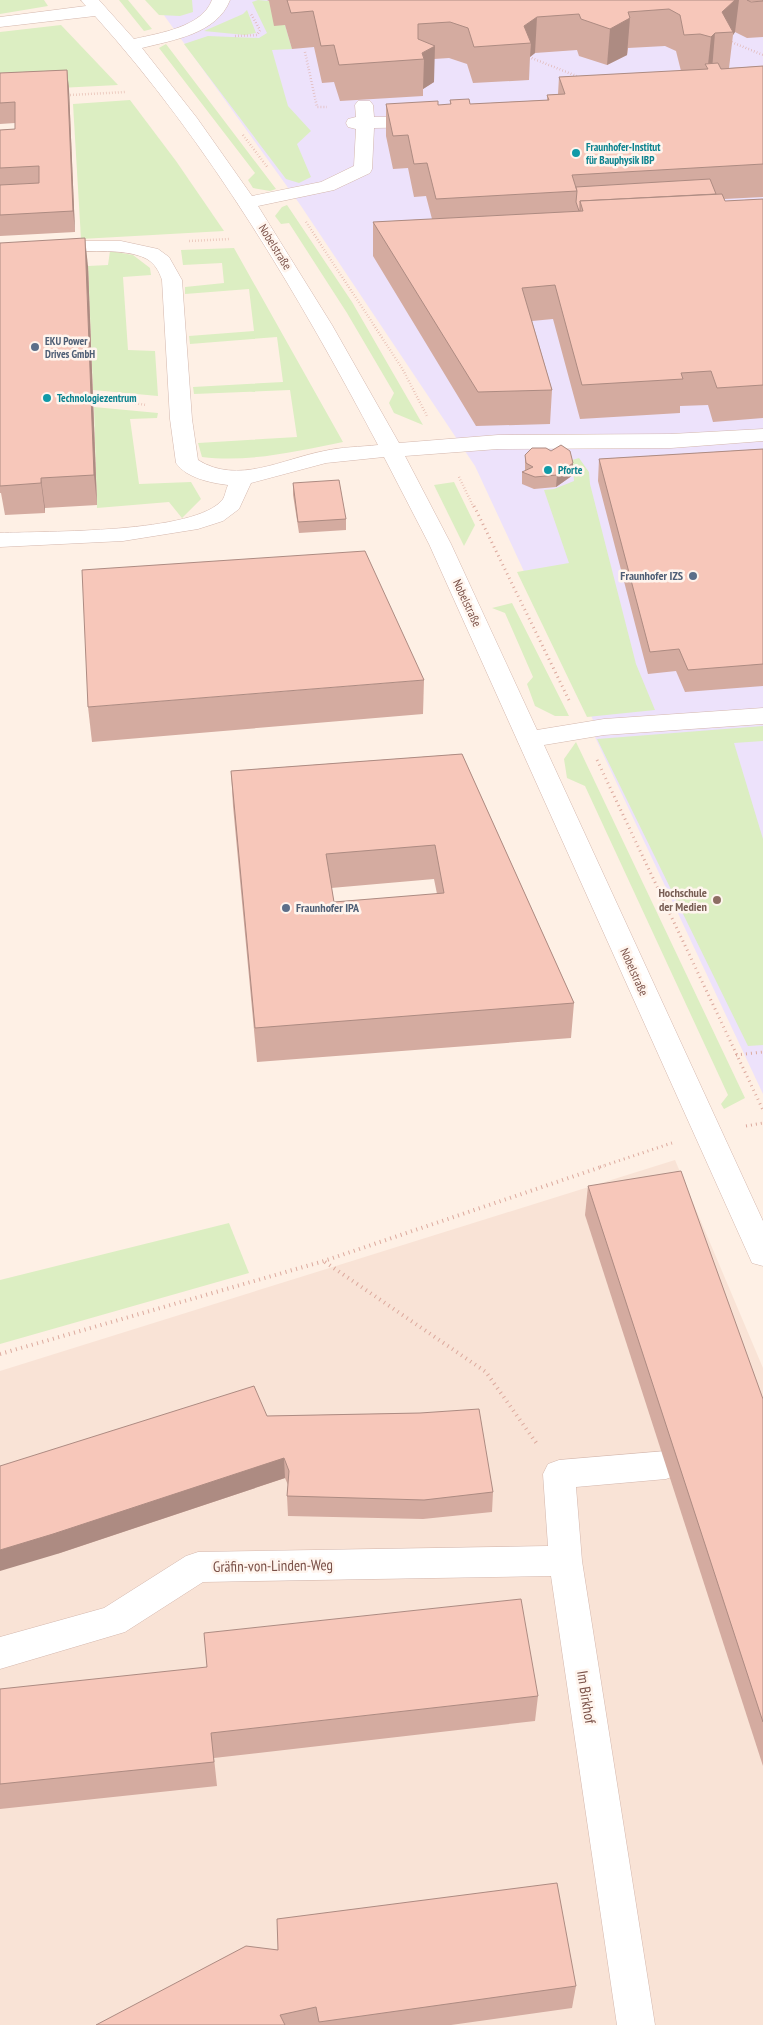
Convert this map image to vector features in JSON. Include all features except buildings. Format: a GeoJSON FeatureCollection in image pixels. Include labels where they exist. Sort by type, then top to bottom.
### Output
{"type":"FeatureCollection","features":[{"type":"Feature","properties":{"kind":"street"},"geometry":{"type":"LineString","coordinates":[[132,45],[180,32],[205,22],[220,6],[221,0]]}},
{"type":"Feature","properties":{"kind":"street"},"geometry":{"type":"LineString","coordinates":[[0,22],[94,5]]}},
{"type":"Feature","properties":{"kind":"street","name":"Nobelstraße"},"geometry":{"type":"LineString","coordinates":[[94,5],[132,45],[247,203],[327,332],[393,450],[440,544],[763,1254]]}},
{"type":"Feature","properties":{"kind":"street"},"geometry":{"type":"LineString","coordinates":[[247,203],[327,186],[363,169],[361,117],[445,120]]}},
{"type":"Feature","properties":{"kind":"street"},"geometry":{"type":"LineString","coordinates":[[0,252],[124,246],[151,253],[167,266],[172,280],[181,419],[187,463],[202,474],[224,479],[241,479],[325,457],[498,442],[614,452],[671,441],[763,435]]}},
{"type":"Feature","properties":{"kind":"street"},"geometry":{"type":"LineString","coordinates":[[0,540],[159,531],[188,526],[213,517],[231,504],[241,479]]}},
{"type":"Feature","properties":{"kind":"street"},"geometry":{"type":"LineString","coordinates":[[529,739],[604,727],[763,716]]}},
{"type":"Feature","properties":{"kind":"street"},"geometry":{"type":"LineString","coordinates":[[559,1474],[666,1465]]}},
{"type":"Feature","properties":{"kind":"street","name":"Im Birkhof"},"geometry":{"type":"LineString","coordinates":[[559,1474],[566,1561],[636,2025]]}},
{"type":"Feature","properties":{"kind":"street","name":"Gräfin-von-Linden-Weg"},"geometry":{"type":"LineString","coordinates":[[0,1653],[113,1622],[198,1567],[566,1561]]}},
{"type":"Feature","properties":{"kind":"path"},"geometry":{"type":"LineString","coordinates":[[726,40],[763,55]]}},
{"type":"Feature","properties":{"kind":"path"},"geometry":{"type":"LineString","coordinates":[[305,52],[317,107],[361,117]]}},
{"type":"Feature","properties":{"kind":"path"},"geometry":{"type":"LineString","coordinates":[[529,58],[579,77],[583,83]]}},
{"type":"Feature","properties":{"kind":"path"},"geometry":{"type":"LineString","coordinates":[[70,96],[124,92]]}},
{"type":"Feature","properties":{"kind":"path"},"geometry":{"type":"LineString","coordinates":[[215,239],[227,239]]}},
{"type":"Feature","properties":{"kind":"path"},"geometry":{"type":"LineString","coordinates":[[736,1055],[763,1052]]}},
{"type":"Feature","properties":{"kind":"path"},"geometry":{"type":"LineString","coordinates":[[0,1354],[324,1261],[665,1145]]}},
{"type":"Feature","properties":{"kind":"path"},"geometry":{"type":"LineString","coordinates":[[324,1261],[486,1372],[559,1474]]}},
{"type":"Feature","properties":{"kind":"shaded area"},"geometry":{"type":"Polygon","coordinates":[[[153,0],[763,0],[763,1094],[594,735],[600,735],[475,466],[299,203],[153,0]]]}},
{"type":"Feature","properties":{"kind":"shaded area"},"geometry":{"type":"Polygon","coordinates":[[[675,1160],[763,1368],[763,2025],[0,2025],[0,1371],[675,1160]]]}},
{"type":"Feature","properties":{"kind":"green space"},"geometry":{"type":"Polygon","coordinates":[[[0,0],[44,0],[48,6],[0,14],[0,0]]]}},
{"type":"Feature","properties":{"kind":"green space"},"geometry":{"type":"Polygon","coordinates":[[[119,0],[128,0],[152,29],[144,31],[119,0]]]}},
{"type":"Feature","properties":{"kind":"green space"},"geometry":{"type":"Polygon","coordinates":[[[145,0],[192,0],[193,12],[180,16],[159,15],[145,0]]]}},
{"type":"Feature","properties":{"kind":"green space"},"geometry":{"type":"Polygon","coordinates":[[[258,0],[269,1],[285,25],[292,49],[272,50],[288,106],[311,131],[297,144],[311,177],[299,183],[286,179],[184,44],[208,36],[259,38],[267,33],[252,2],[258,0]]]}},
{"type":"Feature","properties":{"kind":"green space"},"geometry":{"type":"Polygon","coordinates":[[[247,10],[256,33],[245,35],[204,31],[243,14],[247,10]]]}},
{"type":"Feature","properties":{"kind":"green space"},"geometry":{"type":"Polygon","coordinates":[[[61,25],[118,85],[0,91],[0,32],[61,25]]]}},
{"type":"Feature","properties":{"kind":"green space"},"geometry":{"type":"Polygon","coordinates":[[[166,44],[276,189],[270,191],[253,188],[248,180],[255,173],[159,48],[166,44]]]}},
{"type":"Feature","properties":{"kind":"green space"},"geometry":{"type":"Polygon","coordinates":[[[130,100],[176,161],[224,231],[81,239],[73,104],[130,100]]]}},
{"type":"Feature","properties":{"kind":"green space"},"geometry":{"type":"Polygon","coordinates":[[[287,205],[352,302],[423,425],[394,413],[389,403],[394,393],[347,313],[289,223],[281,224],[275,216],[282,207],[287,205]]]}},
{"type":"Feature","properties":{"kind":"green space"},"geometry":{"type":"Polygon","coordinates":[[[234,248],[343,442],[255,457],[202,457],[198,443],[297,437],[290,390],[194,394],[193,387],[283,382],[277,337],[190,344],[189,336],[254,331],[249,289],[185,294],[185,287],[224,283],[222,263],[183,265],[181,250],[234,248]]]}},
{"type":"Feature","properties":{"kind":"green space"},"geometry":{"type":"Polygon","coordinates":[[[110,251],[133,255],[150,268],[151,275],[123,277],[128,350],[155,351],[158,396],[93,390],[88,266],[108,265],[110,251]]]}},
{"type":"Feature","properties":{"kind":"green space"},"geometry":{"type":"Polygon","coordinates":[[[94,407],[158,413],[157,418],[130,419],[139,484],[191,482],[201,499],[182,518],[169,502],[97,508],[94,407]]]}},
{"type":"Feature","properties":{"kind":"green space"},"geometry":{"type":"Polygon","coordinates":[[[579,458],[589,472],[590,484],[636,664],[655,710],[587,717],[517,572],[569,563],[544,490],[554,489],[574,481],[572,460],[579,458]]]}},
{"type":"Feature","properties":{"kind":"green space"},"geometry":{"type":"Polygon","coordinates":[[[454,482],[475,525],[464,546],[434,485],[454,482]]]}},
{"type":"Feature","properties":{"kind":"green space"},"geometry":{"type":"Polygon","coordinates":[[[512,603],[569,716],[555,716],[535,706],[527,684],[533,677],[505,613],[492,608],[512,603]]]}},
{"type":"Feature","properties":{"kind":"green space","name":"Hochschule der Medien"},"geometry":{"type":"Polygon","coordinates":[[[763,726],[763,741],[734,743],[763,839],[763,1045],[748,1046],[597,739],[763,726]]]}},
{"type":"Feature","properties":{"kind":"green space"},"geometry":{"type":"Polygon","coordinates":[[[576,742],[745,1098],[724,1109],[721,1104],[728,1095],[585,786],[567,778],[564,759],[576,742]]]}},
{"type":"Feature","properties":{"kind":"green space"},"geometry":{"type":"Polygon","coordinates":[[[229,1223],[249,1273],[0,1344],[0,1280],[229,1223]]]}},
{"type":"Feature","properties":{"kind":"place","name":"Fraunhofer-Institut für Bauphysik IBP"},"geometry":{"type":"Point","coordinates":[576,153]}},
{"type":"Feature","properties":{"kind":"place","name":"EKU Power Drives GmbH"},"geometry":{"type":"Point","coordinates":[35,347]}},
{"type":"Feature","properties":{"kind":"place","name":"Technologiezentrum"},"geometry":{"type":"Point","coordinates":[47,398]}},
{"type":"Feature","properties":{"kind":"place","name":"Pforte"},"geometry":{"type":"Point","coordinates":[548,470]}},
{"type":"Feature","properties":{"kind":"place","name":"Fraunhofer IZS"},"geometry":{"type":"Point","coordinates":[693,576]}},
{"type":"Feature","properties":{"kind":"place","name":"Hochschule der Medien"},"geometry":{"type":"Point","coordinates":[717,900]}},
{"type":"Feature","properties":{"kind":"place","name":"Fraunhofer IPA"},"geometry":{"type":"Point","coordinates":[286,908]}}]}
